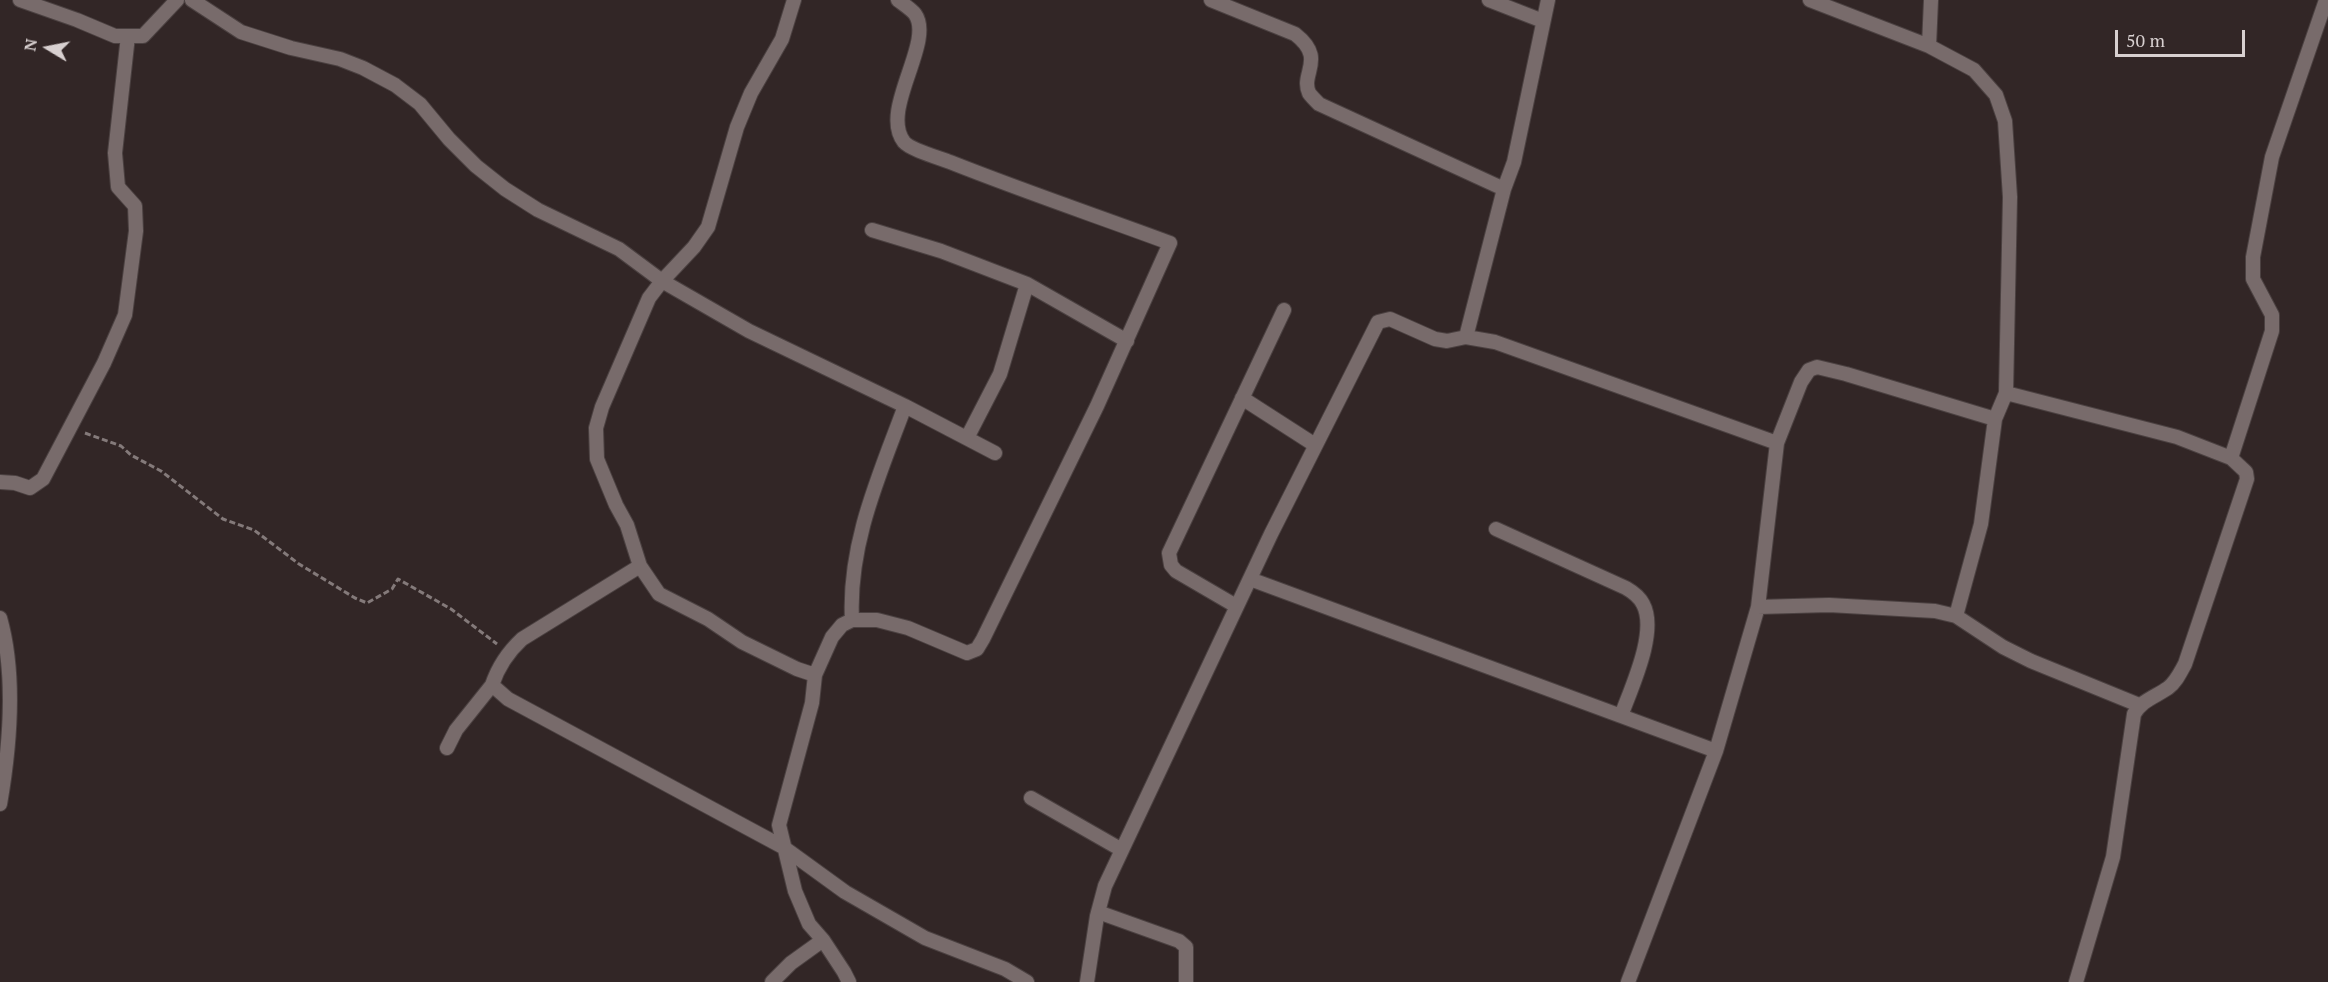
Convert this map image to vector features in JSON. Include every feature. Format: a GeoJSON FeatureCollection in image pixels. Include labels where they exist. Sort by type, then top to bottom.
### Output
{"type":"FeatureCollection","features":[{"type":"Feature","properties":{"kind":"street"},"geometry":{"type":"LineString","coordinates":[[20,0],[116,36],[143,36],[177,0]]}},
{"type":"Feature","properties":{"kind":"street"},"geometry":{"type":"LineString","coordinates":[[192,0],[241,32],[291,48],[339,59],[363,68],[395,85],[420,104],[449,139],[476,166],[505,189],[538,210],[619,249],[662,281],[749,331],[905,406],[996,453]]}},
{"type":"Feature","properties":{"kind":"street"},"geometry":{"type":"LineString","coordinates":[[794,0],[782,39],[751,93],[737,127],[708,227],[694,247],[649,298],[609,387],[596,428],[597,459],[627,525],[640,566],[659,594],[708,619],[742,642],[797,669],[815,675]]}},
{"type":"Feature","properties":{"kind":"street"},"geometry":{"type":"LineString","coordinates":[[849,982],[823,940],[809,924],[795,891],[779,825],[812,703],[815,675],[832,637],[842,625],[852,620],[877,620],[908,628],[967,653],[976,649],[1029,545],[1127,341],[1170,243],[906,144],[896,129],[898,111],[916,50],[919,26],[916,15],[897,0]]}},
{"type":"Feature","properties":{"kind":"street"},"geometry":{"type":"LineString","coordinates":[[1211,0],[1295,34],[1305,42],[1311,55],[1312,66],[1308,80],[1309,92],[1319,104],[1504,189]]}},
{"type":"Feature","properties":{"kind":"street"},"geometry":{"type":"LineString","coordinates":[[1489,0],[1543,21]]}},
{"type":"Feature","properties":{"kind":"street"},"geometry":{"type":"LineString","coordinates":[[1466,337],[1504,189],[1514,162],[1548,0]]}},
{"type":"Feature","properties":{"kind":"street"},"geometry":{"type":"LineString","coordinates":[[1810,0],[1929,46],[1974,70],[1996,95],[2005,121],[2010,197],[2006,393],[1995,419],[1982,524],[1956,616]]}},
{"type":"Feature","properties":{"kind":"street"},"geometry":{"type":"LineString","coordinates":[[1929,46],[1931,0]]}},
{"type":"Feature","properties":{"kind":"street"},"geometry":{"type":"LineString","coordinates":[[2231,458],[2272,331],[2272,315],[2253,279],[2253,257],[2272,157],[2326,0]]}},
{"type":"Feature","properties":{"kind":"street"},"geometry":{"type":"LineString","coordinates":[[0,482],[15,483],[30,488],[43,479],[104,363],[124,315],[136,231],[135,206],[118,187],[115,153],[128,36]]}},
{"type":"Feature","properties":{"kind":"street"},"geometry":{"type":"LineString","coordinates":[[872,230],[941,251],[1027,284],[1127,341]]}},
{"type":"Feature","properties":{"kind":"street"},"geometry":{"type":"LineString","coordinates":[[967,438],[1000,374],[1027,284]]}},
{"type":"Feature","properties":{"kind":"street"},"geometry":{"type":"LineString","coordinates":[[1236,606],[1176,571],[1169,560],[1169,553],[1284,310]]}},
{"type":"Feature","properties":{"kind":"street"},"geometry":{"type":"LineString","coordinates":[[1087,982],[1098,912],[1105,886],[1236,606],[1378,322],[1390,319],[1441,340],[1466,337],[1495,342],[1777,444]]}},
{"type":"Feature","properties":{"kind":"street"},"geometry":{"type":"LineString","coordinates":[[1628,982],[1716,751],[1758,607],[1777,444],[1801,382],[1809,370],[1817,367],[1995,419]]}},
{"type":"Feature","properties":{"kind":"street"},"geometry":{"type":"LineString","coordinates":[[2006,393],[2177,437],[2231,458],[2246,472],[2247,479],[2185,664],[2177,679],[2169,687],[2139,705],[2134,714],[2113,857],[2076,982]]}},
{"type":"Feature","properties":{"kind":"street"},"geometry":{"type":"LineString","coordinates":[[1242,398],[1315,445]]}},
{"type":"Feature","properties":{"kind":"street"},"geometry":{"type":"LineString","coordinates":[[852,620],[850,593],[856,548],[869,502],[905,406]]}},
{"type":"Feature","properties":{"kind":"street"},"geometry":{"type":"LineString","coordinates":[[1496,529],[1626,588],[1636,594],[1643,604],[1647,616],[1644,649],[1621,716]]}},
{"type":"Feature","properties":{"kind":"street"},"geometry":{"type":"LineString","coordinates":[[447,748],[456,730],[492,685],[496,672],[507,653],[522,639],[640,566]]}},
{"type":"Feature","properties":{"kind":"street"},"geometry":{"type":"LineString","coordinates":[[1250,579],[1716,751]]}},
{"type":"Feature","properties":{"kind":"street"},"geometry":{"type":"LineString","coordinates":[[1758,607],[1829,604],[1935,611],[1956,616],[2002,647],[2139,705]]}},
{"type":"Feature","properties":{"kind":"street"},"geometry":{"type":"LineString","coordinates":[[0,618],[6,639],[9,676],[7,764],[0,804]]}},
{"type":"Feature","properties":{"kind":"street"},"geometry":{"type":"LineString","coordinates":[[492,685],[508,699],[783,846],[844,892],[916,933],[1005,969],[1027,982]]}},
{"type":"Feature","properties":{"kind":"street"},"geometry":{"type":"LineString","coordinates":[[1031,798],[1122,850]]}},
{"type":"Feature","properties":{"kind":"street"},"geometry":{"type":"LineString","coordinates":[[1098,912],[1179,941],[1186,947],[1186,982]]}},
{"type":"Feature","properties":{"kind":"street"},"geometry":{"type":"LineString","coordinates":[[772,982],[791,963],[823,940]]}},
{"type":"Feature","properties":{"kind":"path"},"geometry":{"type":"LineString","coordinates":[[72,425],[121,446],[131,455],[162,471],[223,519],[254,530],[299,564],[356,598],[367,603],[392,589],[398,579],[451,609],[507,653]]}}]}
